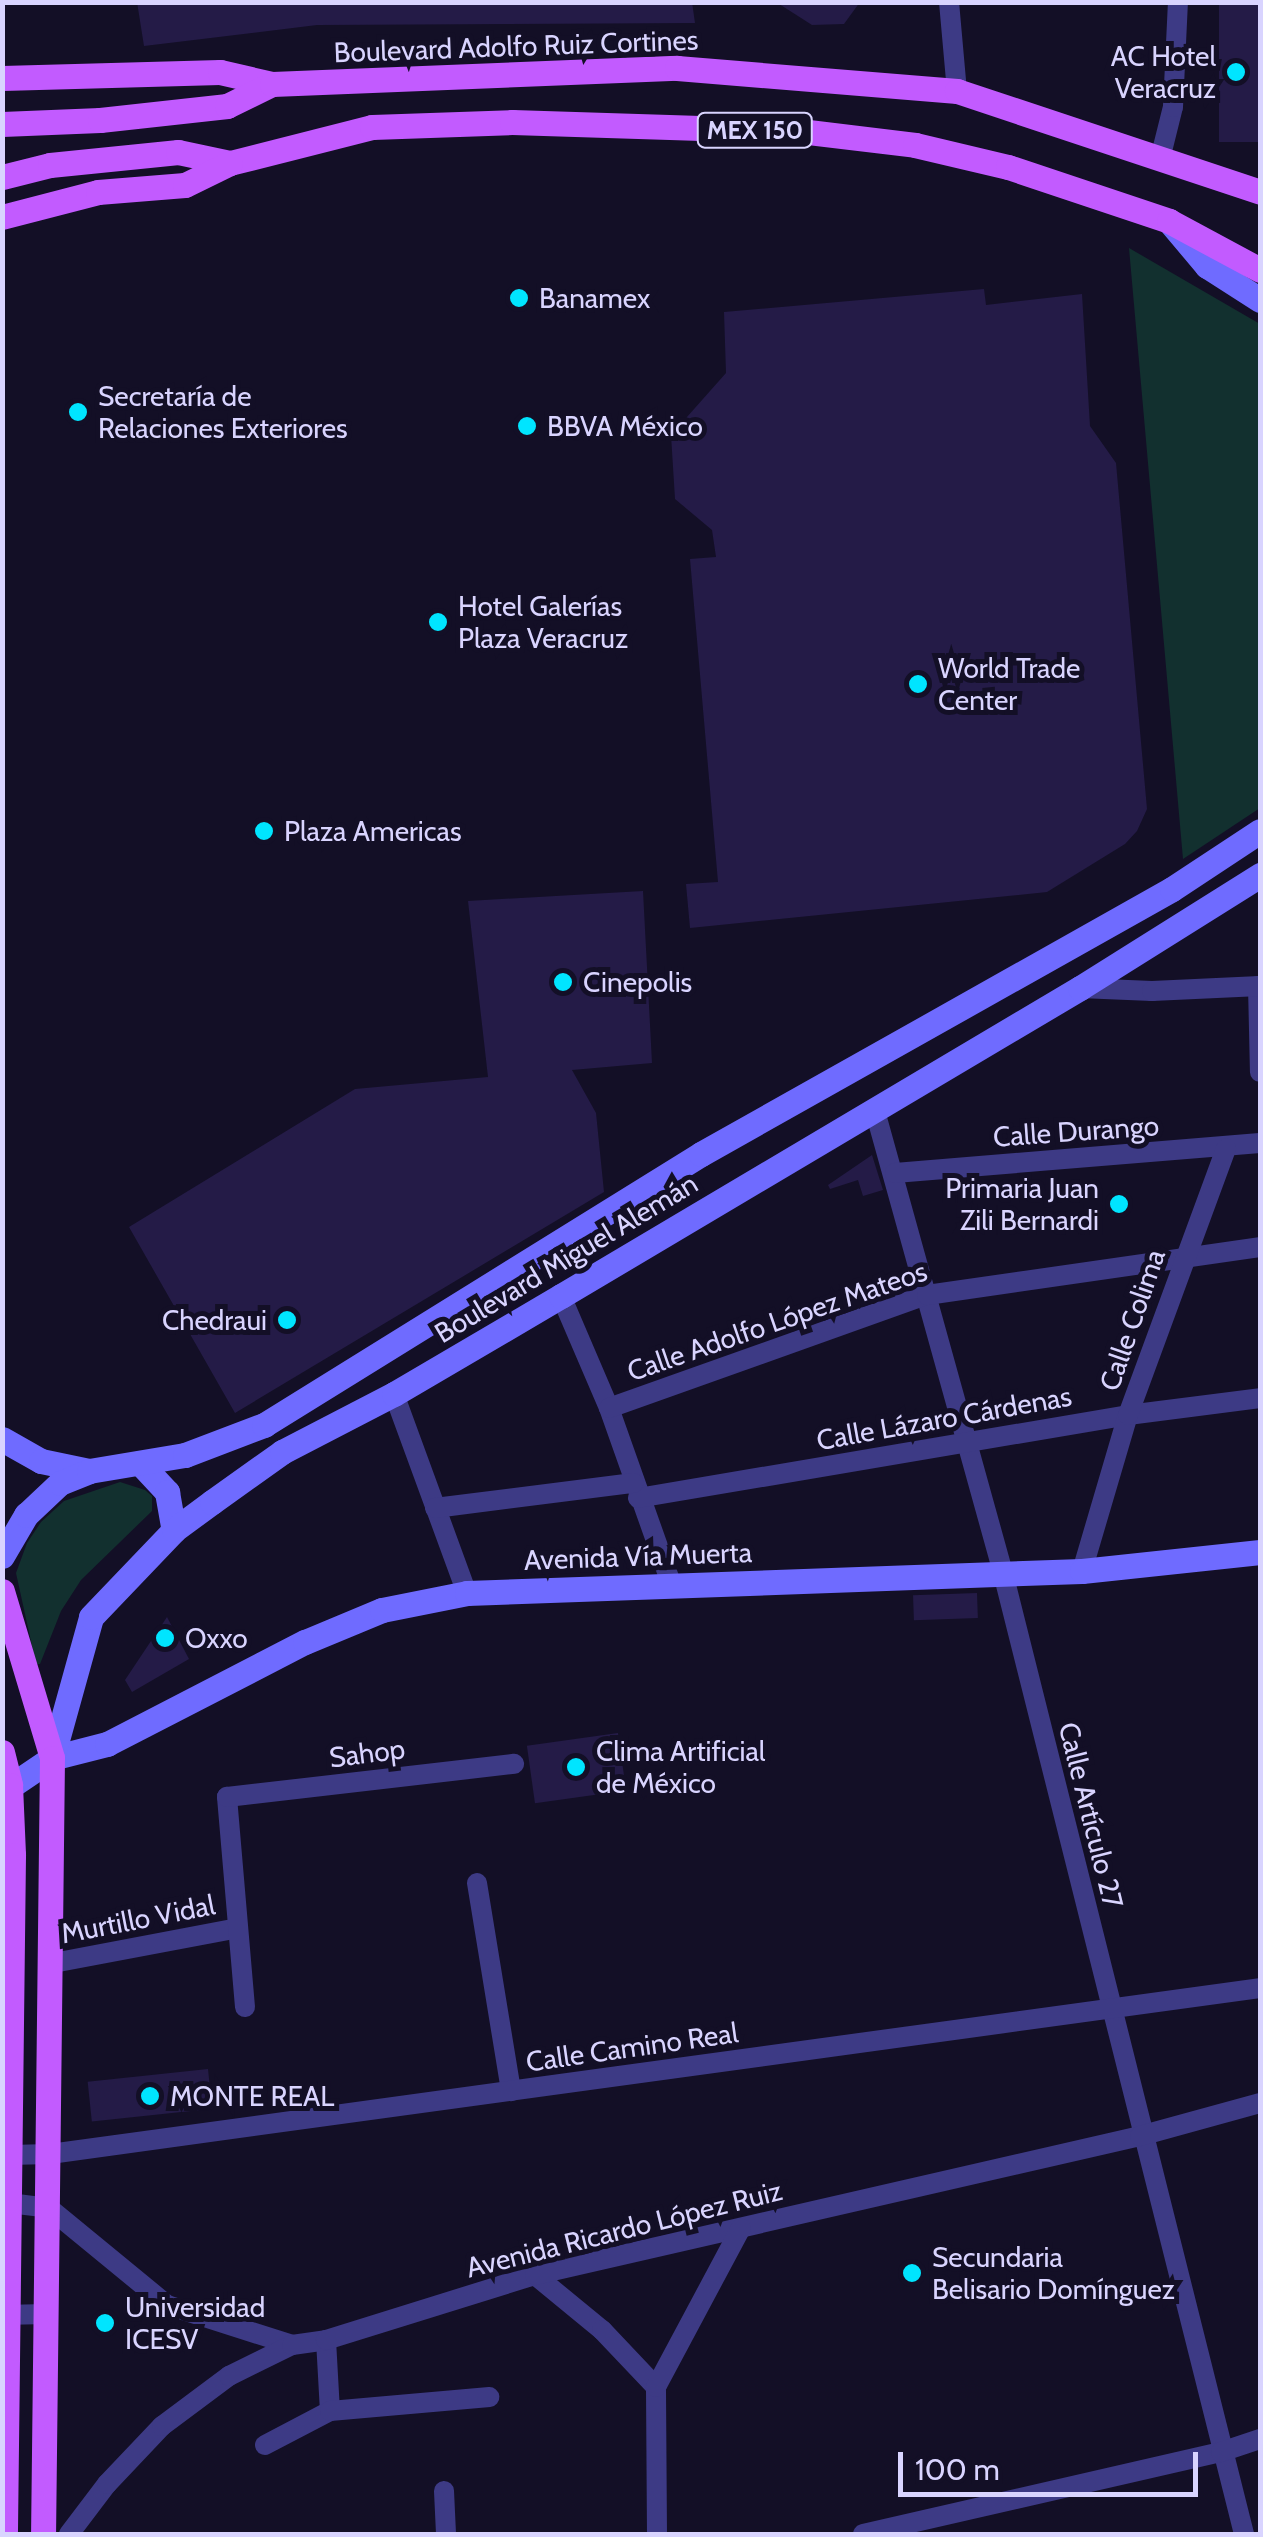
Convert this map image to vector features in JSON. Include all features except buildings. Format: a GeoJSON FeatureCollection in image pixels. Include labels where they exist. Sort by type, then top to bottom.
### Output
{"type":"FeatureCollection","features":[{"type":"Feature","properties":{"kind":"main road","name":"Boulevard Adolfo Ruiz Cortines"},"geometry":{"type":"LineString","coordinates":[[2,124],[100,120],[227,106],[272,84],[677,68],[957,92],[1161,156],[1260,192]]}},
{"type":"Feature","properties":{"kind":"main road"},"geometry":{"type":"LineString","coordinates":[[2,78],[220,72],[272,84]]}},
{"type":"Feature","properties":{"kind":"main road","name":"MEX 150"},"geometry":{"type":"LineString","coordinates":[[2,177],[50,165],[178,152],[230,163],[389,126],[512,122],[800,131],[915,145],[1008,167],[1169,221],[1260,270]]}},
{"type":"Feature","properties":{"kind":"main road"},"geometry":{"type":"LineString","coordinates":[[2,218],[98,192],[185,185],[230,163]]}},
{"type":"Feature","properties":{"kind":"main road"},"geometry":{"type":"LineString","coordinates":[[1169,221],[1207,266],[1260,300]]}},
{"type":"Feature","properties":{"kind":"main road","name":"Boulevard Miguel Alemán"},"geometry":{"type":"LineString","coordinates":[[2,1556],[26,1515],[60,1483],[89,1471],[185,1455],[264,1425],[702,1154],[1172,889],[1260,831]]}},
{"type":"Feature","properties":{"kind":"main road","name":"Boulevard Miguel Alemán"},"geometry":{"type":"LineString","coordinates":[[52,1758],[91,1617],[174,1530],[282,1452],[394,1394],[561,1296],[1080,988],[1260,875]]}},
{"type":"Feature","properties":{"kind":"main road"},"geometry":{"type":"LineString","coordinates":[[2,1439],[40,1461],[89,1471]]}},
{"type":"Feature","properties":{"kind":"main road"},"geometry":{"type":"LineString","coordinates":[[140,1463],[167,1492],[174,1530]]}},
{"type":"Feature","properties":{"kind":"main road","name":"Avenida Vía Muerta"},"geometry":{"type":"LineString","coordinates":[[52,1758],[107,1744],[305,1642],[382,1610],[467,1593],[1082,1571],[1260,1552]]}},
{"type":"Feature","properties":{"kind":"main road"},"geometry":{"type":"LineString","coordinates":[[2,1591],[52,1758],[43,2534]]}},
{"type":"Feature","properties":{"kind":"main road"},"geometry":{"type":"LineString","coordinates":[[2,1752],[8,1871],[10,2155],[5,2534]]}},
{"type":"Feature","properties":{"kind":"main road"},"geometry":{"type":"LineString","coordinates":[[6,1789],[52,1758]]}},
{"type":"Feature","properties":{"kind":"street"},"geometry":{"type":"LineString","coordinates":[[949,2],[957,92]]}},
{"type":"Feature","properties":{"kind":"street"},"geometry":{"type":"LineString","coordinates":[[1161,156],[1174,107],[1178,2]]}},
{"type":"Feature","properties":{"kind":"street"},"geometry":{"type":"LineString","coordinates":[[1080,988],[1152,991],[1259,986],[1260,1072]]}},
{"type":"Feature","properties":{"kind":"street","name":"Calle Artículo 27"},"geometry":{"type":"LineString","coordinates":[[874,1111],[895,1173],[969,1441],[1140,2136],[1244,2534]]}},
{"type":"Feature","properties":{"kind":"street","name":"Calle Durango"},"geometry":{"type":"LineString","coordinates":[[895,1173],[1260,1143]]}},
{"type":"Feature","properties":{"kind":"street","name":"Calle Colima"},"geometry":{"type":"LineString","coordinates":[[1082,1571],[1128,1415],[1183,1256],[1226,1148]]}},
{"type":"Feature","properties":{"kind":"street","name":"Calle Adolfo López Mateos"},"geometry":{"type":"LineString","coordinates":[[608,1408],[927,1295],[1260,1247]]}},
{"type":"Feature","properties":{"kind":"street"},"geometry":{"type":"LineString","coordinates":[[561,1296],[608,1408],[671,1583]]}},
{"type":"Feature","properties":{"kind":"street"},"geometry":{"type":"LineString","coordinates":[[394,1394],[467,1593]]}},
{"type":"Feature","properties":{"kind":"street","name":"Calle Lázaro Cárdenas"},"geometry":{"type":"LineString","coordinates":[[435,1508],[636,1491],[1260,1398]]}},
{"type":"Feature","properties":{"kind":"street","name":"Sahop"},"geometry":{"type":"LineString","coordinates":[[238,1928],[227,1797],[514,1764]]}},
{"type":"Feature","properties":{"kind":"street"},"geometry":{"type":"LineString","coordinates":[[477,1883],[511,2091]]}},
{"type":"Feature","properties":{"kind":"street"},"geometry":{"type":"LineString","coordinates":[[238,1928],[245,2007]]}},
{"type":"Feature","properties":{"kind":"street","name":"Murtillo Vidal"},"geometry":{"type":"LineString","coordinates":[[48,1964],[238,1928]]}},
{"type":"Feature","properties":{"kind":"street","name":"Calle Camino Real"},"geometry":{"type":"LineString","coordinates":[[10,2155],[50,2154],[1260,1988]]}},
{"type":"Feature","properties":{"kind":"street","name":"Avenida Ricardo López Ruiz"},"geometry":{"type":"LineString","coordinates":[[68,2534],[162,2426],[228,2376],[292,2345],[326,2340],[535,2274],[1140,2136],[1260,2103]]}},
{"type":"Feature","properties":{"kind":"street"},"geometry":{"type":"LineString","coordinates":[[8,2202],[49,2208],[167,2305],[245,2334],[292,2345]]}},
{"type":"Feature","properties":{"kind":"street"},"geometry":{"type":"LineString","coordinates":[[657,2534],[656,2386],[741,2228]]}},
{"type":"Feature","properties":{"kind":"street"},"geometry":{"type":"LineString","coordinates":[[535,2274],[602,2330],[656,2386]]}},
{"type":"Feature","properties":{"kind":"street"},"geometry":{"type":"LineString","coordinates":[[5,2315],[47,2314]]}},
{"type":"Feature","properties":{"kind":"street"},"geometry":{"type":"LineString","coordinates":[[326,2340],[330,2411]]}},
{"type":"Feature","properties":{"kind":"street"},"geometry":{"type":"LineString","coordinates":[[264,2445],[330,2411],[488,2396]]}},
{"type":"Feature","properties":{"kind":"street"},"geometry":{"type":"LineString","coordinates":[[863,2534],[1221,2452],[1260,2439]]}},
{"type":"Feature","properties":{"kind":"street"},"geometry":{"type":"LineString","coordinates":[[444,2490],[446,2534]]}},
{"type":"Feature","properties":{"kind":"green space"},"geometry":{"type":"Polygon","coordinates":[[[1129,248],[1260,324],[1260,808],[1183,859],[1129,248]]]}},
{"type":"Feature","properties":{"kind":"green space"},"geometry":{"type":"Polygon","coordinates":[[[120,1482],[152,1496],[152,1511],[81,1580],[61,1611],[40,1664],[36,1664],[16,1573],[27,1543],[41,1522],[64,1501],[120,1482]]]}},
{"type":"Feature","properties":{"kind":"place","name":"AC Hotel Veracruz"},"geometry":{"type":"Point","coordinates":[1236,72]}},
{"type":"Feature","properties":{"kind":"place","name":"Banamex"},"geometry":{"type":"Point","coordinates":[519,298]}},
{"type":"Feature","properties":{"kind":"place","name":"Secretaría de Relaciones Exteriores"},"geometry":{"type":"Point","coordinates":[78,412]}},
{"type":"Feature","properties":{"kind":"place","name":"BBVA México"},"geometry":{"type":"Point","coordinates":[527,426]}},
{"type":"Feature","properties":{"kind":"place","name":"Hotel Galerías Plaza Veracruz"},"geometry":{"type":"Point","coordinates":[438,622]}},
{"type":"Feature","properties":{"kind":"place","name":"World Trade Center"},"geometry":{"type":"Point","coordinates":[918,684]}},
{"type":"Feature","properties":{"kind":"place","name":"Plaza Americas"},"geometry":{"type":"Point","coordinates":[264,831]}},
{"type":"Feature","properties":{"kind":"place","name":"Cinepolis"},"geometry":{"type":"Point","coordinates":[563,982]}},
{"type":"Feature","properties":{"kind":"place","name":"Primaria Juan Zili Bernardi"},"geometry":{"type":"Point","coordinates":[1119,1204]}},
{"type":"Feature","properties":{"kind":"place","name":"Chedraui"},"geometry":{"type":"Point","coordinates":[287,1320]}},
{"type":"Feature","properties":{"kind":"place","name":"Oxxo"},"geometry":{"type":"Point","coordinates":[165,1638]}},
{"type":"Feature","properties":{"kind":"place","name":"Clima Artificial de México"},"geometry":{"type":"Point","coordinates":[576,1767]}},
{"type":"Feature","properties":{"kind":"place","name":"MONTE REAL"},"geometry":{"type":"Point","coordinates":[150,2096]}},
{"type":"Feature","properties":{"kind":"place","name":"Secundaria Belisario Domínguez"},"geometry":{"type":"Point","coordinates":[912,2273]}},
{"type":"Feature","properties":{"kind":"place","name":"Universidad ICESV"},"geometry":{"type":"Point","coordinates":[105,2323]}}]}
